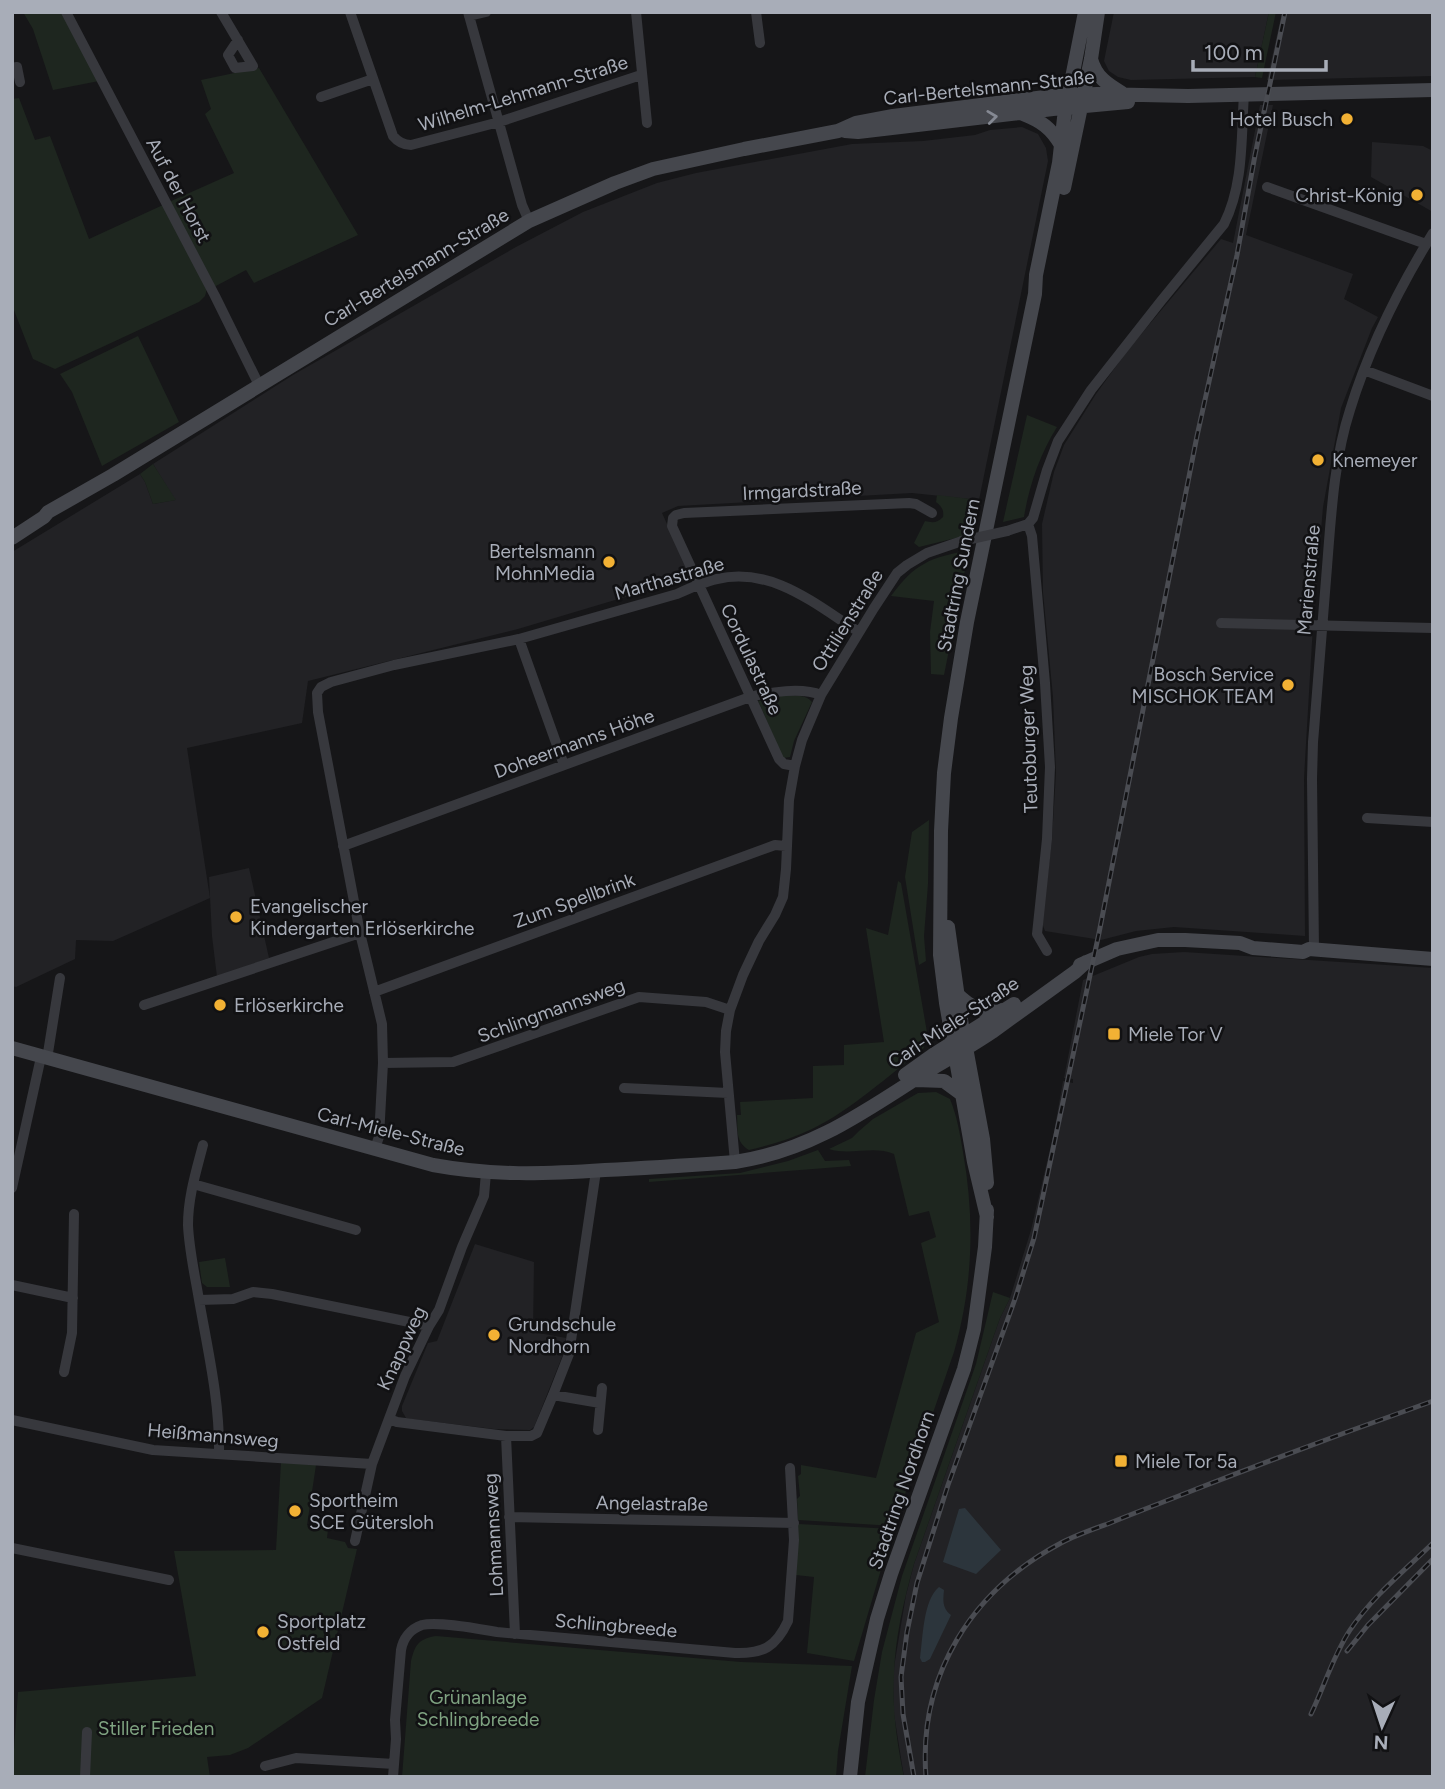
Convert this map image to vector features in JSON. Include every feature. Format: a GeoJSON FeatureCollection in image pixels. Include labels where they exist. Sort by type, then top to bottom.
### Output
{"type":"FeatureCollection","features":[{"type":"Feature","properties":{"kind":"main road","name":"Stadtring Sundern"},"geometry":{"type":"LineString","coordinates":[[1035,294],[1054,231],[1075,101],[1085,12]]}},
{"type":"Feature","properties":{"kind":"main road","name":"Stadtring Sundern"},"geometry":{"type":"LineString","coordinates":[[960,1046],[946,1003],[940,955],[940,831],[951,718],[967,622],[1035,294],[1036,275],[1061,145],[1091,59],[1098,12]]}},
{"type":"Feature","properties":{"kind":"main road"},"geometry":{"type":"LineString","coordinates":[[1091,59],[1094,69],[1103,81],[1123,94]]}},
{"type":"Feature","properties":{"kind":"main road","name":"Carl-Bertelsmann-Straße"},"geometry":{"type":"LineString","coordinates":[[12,538],[44,517],[47,512],[113,475],[529,221],[603,187],[653,169],[838,131],[856,123],[893,116],[1075,101],[1432,89]]}},
{"type":"Feature","properties":{"kind":"main road","name":"Carl-Bertelsmann-Straße"},"geometry":{"type":"LineString","coordinates":[[838,131],[858,132],[1021,113],[1123,94],[1188,96]]}},
{"type":"Feature","properties":{"kind":"main road"},"geometry":{"type":"LineString","coordinates":[[1021,113],[1046,125],[1061,145]]}},
{"type":"Feature","properties":{"kind":"main road","name":"Carl-Bertelsmann-Straße"},"geometry":{"type":"LineString","coordinates":[[12,530],[41,512],[47,512]]}},
{"type":"Feature","properties":{"kind":"main road","name":"Stadtring Sundern"},"geometry":{"type":"LineString","coordinates":[[941,866],[957,994],[960,1046]]}},
{"type":"Feature","properties":{"kind":"main road","name":"Carl-Miele-Straße"},"geometry":{"type":"LineString","coordinates":[[12,1048],[433,1165],[486,1173],[530,1175],[596,1171],[735,1162],[761,1158],[818,1138],[914,1080],[1013,1005],[1072,968],[1117,949],[1147,942],[1185,940],[1240,943],[1253,948],[1433,960]]}},
{"type":"Feature","properties":{"kind":"main road","name":"Carl-Miele-Straße"},"geometry":{"type":"LineString","coordinates":[[846,1122],[899,1080],[960,1046],[990,1033],[1086,962]]}},
{"type":"Feature","properties":{"kind":"main road"},"geometry":{"type":"LineString","coordinates":[[957,994],[975,1009],[987,1012],[999,1012],[1013,1005]]}},
{"type":"Feature","properties":{"kind":"main road","name":"Stadtring Nordhorn"},"geometry":{"type":"LineString","coordinates":[[960,1046],[962,1095],[987,1217]]}},
{"type":"Feature","properties":{"kind":"main road","name":"Stadtring Nordhorn"},"geometry":{"type":"LineString","coordinates":[[850,1777],[858,1702],[877,1619],[971,1343],[985,1247],[988,1192],[983,1139],[960,1046]]}},
{"type":"Feature","properties":{"kind":"main road"},"geometry":{"type":"LineString","coordinates":[[914,1080],[944,1081],[962,1095]]}},
{"type":"Feature","properties":{"kind":"street","name":"Auf der Horst"},"geometry":{"type":"LineString","coordinates":[[66,12],[259,385]]}},
{"type":"Feature","properties":{"kind":"street"},"geometry":{"type":"LineString","coordinates":[[221,12],[238,40]]}},
{"type":"Feature","properties":{"kind":"street","name":"Wilhelm-Lehmann-Straße"},"geometry":{"type":"LineString","coordinates":[[350,12],[393,135],[405,145],[499,122],[642,75]]}},
{"type":"Feature","properties":{"kind":"street"},"geometry":{"type":"LineString","coordinates":[[486,12],[469,14],[522,205],[529,221]]}},
{"type":"Feature","properties":{"kind":"street"},"geometry":{"type":"LineString","coordinates":[[636,12],[647,123]]}},
{"type":"Feature","properties":{"kind":"street"},"geometry":{"type":"LineString","coordinates":[[756,12],[760,43]]}},
{"type":"Feature","properties":{"kind":"street"},"geometry":{"type":"LineString","coordinates":[[12,68],[17,67],[20,82]]}},
{"type":"Feature","properties":{"kind":"street"},"geometry":{"type":"LineString","coordinates":[[321,97],[373,79]]}},
{"type":"Feature","properties":{"kind":"street"},"geometry":{"type":"LineString","coordinates":[[1028,524],[1033,518],[1046,470],[1058,441],[1091,390],[1224,224],[1240,173],[1244,94]]}},
{"type":"Feature","properties":{"kind":"street"},"geometry":{"type":"LineString","coordinates":[[1267,187],[1426,244]]}},
{"type":"Feature","properties":{"kind":"street","name":"Marienstraße"},"geometry":{"type":"LineString","coordinates":[[1312,950],[1312,779],[1331,508],[1343,435],[1349,411],[1384,322],[1433,233]]}},
{"type":"Feature","properties":{"kind":"street"},"geometry":{"type":"LineString","coordinates":[[1364,370],[1433,396]]}},
{"type":"Feature","properties":{"kind":"street","name":"Irmgardstraße"},"geometry":{"type":"LineString","coordinates":[[673,518],[684,513],[909,502],[932,513]]}},
{"type":"Feature","properties":{"kind":"street","name":"Cordulastraße"},"geometry":{"type":"LineString","coordinates":[[673,518],[672,526],[779,760],[794,766]]}},
{"type":"Feature","properties":{"kind":"street","name":"Ottilienstraße"},"geometry":{"type":"LineString","coordinates":[[735,1162],[725,1052],[726,1031],[730,1010],[747,965],[783,897],[789,800],[794,766],[821,695],[897,573],[927,553],[1028,524]]}},
{"type":"Feature","properties":{"kind":"street","name":"Teutoburger Weg"},"geometry":{"type":"LineString","coordinates":[[1028,524],[1032,536],[1050,767],[1047,839],[1037,934],[1047,951]]}},
{"type":"Feature","properties":{"kind":"street","name":"Marthastraße"},"geometry":{"type":"LineString","coordinates":[[343,846],[317,699],[321,687],[331,682],[394,665],[519,639],[677,594],[698,584],[735,576],[766,579],[793,591],[859,632]]}},
{"type":"Feature","properties":{"kind":"street"},"geometry":{"type":"LineString","coordinates":[[1221,623],[1433,628]]}},
{"type":"Feature","properties":{"kind":"street"},"geometry":{"type":"LineString","coordinates":[[519,639],[564,765]]}},
{"type":"Feature","properties":{"kind":"street","name":"Doheermanns Höhe"},"geometry":{"type":"LineString","coordinates":[[343,846],[750,697],[786,692],[814,692],[821,695]]}},
{"type":"Feature","properties":{"kind":"street"},"geometry":{"type":"LineString","coordinates":[[1367,818],[1433,822]]}},
{"type":"Feature","properties":{"kind":"street","name":"Zum Spellbrink"},"geometry":{"type":"LineString","coordinates":[[374,992],[775,845],[786,846]]}},
{"type":"Feature","properties":{"kind":"street"},"geometry":{"type":"LineString","coordinates":[[343,846],[382,1024],[379,1137],[375,1149]]}},
{"type":"Feature","properties":{"kind":"street"},"geometry":{"type":"LineString","coordinates":[[144,1005],[360,933]]}},
{"type":"Feature","properties":{"kind":"street"},"geometry":{"type":"LineString","coordinates":[[12,1188],[44,1058],[60,978]]}},
{"type":"Feature","properties":{"kind":"street","name":"Schlingmannsweg"},"geometry":{"type":"LineString","coordinates":[[383,1063],[453,1062],[639,997],[706,1002],[730,1010]]}},
{"type":"Feature","properties":{"kind":"street"},"geometry":{"type":"LineString","coordinates":[[624,1088],[728,1093]]}},
{"type":"Feature","properties":{"kind":"street"},"geometry":{"type":"LineString","coordinates":[[203,1145],[189,1199],[188,1224],[216,1394],[219,1454]]}},
{"type":"Feature","properties":{"kind":"street"},"geometry":{"type":"LineString","coordinates":[[389,1419],[506,1436],[531,1436],[537,1433],[569,1354],[596,1171]]}},
{"type":"Feature","properties":{"kind":"street","name":"Knappweg"},"geometry":{"type":"LineString","coordinates":[[355,1541],[372,1464],[405,1376],[439,1310],[484,1196],[486,1173]]}},
{"type":"Feature","properties":{"kind":"street"},"geometry":{"type":"LineString","coordinates":[[193,1184],[356,1230]]}},
{"type":"Feature","properties":{"kind":"street"},"geometry":{"type":"LineString","coordinates":[[64,1373],[72,1333],[74,1214]]}},
{"type":"Feature","properties":{"kind":"street"},"geometry":{"type":"LineString","coordinates":[[12,1285],[73,1298]]}},
{"type":"Feature","properties":{"kind":"street"},"geometry":{"type":"LineString","coordinates":[[199,1300],[233,1299],[253,1292],[272,1294],[429,1326]]}},
{"type":"Feature","properties":{"kind":"street"},"geometry":{"type":"LineString","coordinates":[[598,1430],[602,1388]]}},
{"type":"Feature","properties":{"kind":"street"},"geometry":{"type":"LineString","coordinates":[[554,1395],[600,1403]]}},
{"type":"Feature","properties":{"kind":"street","name":"Heißmannsweg"},"geometry":{"type":"LineString","coordinates":[[12,1420],[153,1450],[372,1464]]}},
{"type":"Feature","properties":{"kind":"street","name":"Lohmannsweg"},"geometry":{"type":"LineString","coordinates":[[506,1436],[515,1633]]}},
{"type":"Feature","properties":{"kind":"street","name":"Schlingbreede"},"geometry":{"type":"LineString","coordinates":[[393,1777],[401,1650],[403,1641],[421,1626],[434,1625],[735,1653],[759,1651],[775,1642],[788,1621],[794,1523],[790,1468]]}},
{"type":"Feature","properties":{"kind":"street","name":"Angelastraße"},"geometry":{"type":"LineString","coordinates":[[509,1517],[794,1523]]}},
{"type":"Feature","properties":{"kind":"street"},"geometry":{"type":"LineString","coordinates":[[12,1548],[169,1580]]}},
{"type":"Feature","properties":{"kind":"street"},"geometry":{"type":"LineString","coordinates":[[85,1777],[87,1732]]}},
{"type":"Feature","properties":{"kind":"street"},"geometry":{"type":"LineString","coordinates":[[265,1766],[296,1758],[394,1763]]}},
{"type":"Feature","properties":{"kind":"shaded area"},"geometry":{"type":"Polygon","coordinates":[[[1114,12],[1269,12],[1255,77],[1131,80],[1118,77],[1109,71],[1104,61],[1114,12]]]}},
{"type":"Feature","properties":{"kind":"shaded area"},"geometry":{"type":"Polygon","coordinates":[[[1282,12],[1433,12],[1433,76],[1267,80],[1282,12]]]}},
{"type":"Feature","properties":{"kind":"shaded area"},"geometry":{"type":"Polygon","coordinates":[[[1260,105],[1273,105],[1246,235],[1353,274],[1344,299],[1378,317],[1341,408],[1323,507],[1304,778],[1305,936],[1174,927],[1136,931],[1101,940],[1045,931],[1042,923],[1052,839],[1056,773],[1053,697],[1043,592],[1042,524],[1054,472],[1064,445],[1127,351],[1221,239],[1233,243],[1260,105]]]}},
{"type":"Feature","properties":{"kind":"shaded area"},"geometry":{"type":"Polygon","coordinates":[[[1022,127],[1038,134],[1046,148],[1048,161],[979,500],[912,493],[678,506],[662,513],[687,568],[682,580],[518,629],[308,681],[302,723],[187,748],[210,898],[113,941],[76,940],[75,959],[16,987],[12,986],[12,552],[140,474],[153,504],[175,500],[153,464],[293,375],[516,247],[583,212],[657,183],[696,173],[852,144],[923,141],[1022,127]]]}},
{"type":"Feature","properties":{"kind":"shaded area","name":"Christ-König"},"geometry":{"type":"Polygon","coordinates":[[[1372,142],[1423,146],[1433,151],[1433,212],[1371,177],[1372,142]]]}},
{"type":"Feature","properties":{"kind":"shaded area","name":"Evangelischer Kindergarten Erlöserkirche"},"geometry":{"type":"Polygon","coordinates":[[[249,868],[269,958],[217,977],[209,877],[249,868]]]}},
{"type":"Feature","properties":{"kind":"shaded area"},"geometry":{"type":"Polygon","coordinates":[[[1184,952],[1433,968],[1433,1777],[904,1777],[894,1714],[893,1678],[906,1595],[914,1564],[1000,1318],[1010,1298],[1031,1230],[1063,1081],[1073,1083],[1073,1079],[1064,1078],[1083,980],[1139,957],[1184,952]]]}},
{"type":"Feature","properties":{"kind":"shaded area","name":"Grundschule Nordhorn"},"geometry":{"type":"Polygon","coordinates":[[[475,1244],[534,1262],[533,1332],[566,1338],[564,1352],[534,1427],[530,1430],[494,1429],[411,1419],[406,1418],[402,1411],[428,1343],[437,1341],[475,1244]]]}},
{"type":"Feature","properties":{"kind":"shaded area"},"geometry":{"type":"Polygon","coordinates":[[[965,1508],[1001,1550],[976,1574],[943,1562],[959,1509],[965,1508]]]}},
{"type":"Feature","properties":{"kind":"shaded area"},"geometry":{"type":"Polygon","coordinates":[[[939,1587],[944,1590],[943,1600],[951,1615],[930,1659],[922,1662],[920,1658],[927,1610],[939,1587]]]}},
{"type":"Feature","properties":{"kind":"green space"},"geometry":{"type":"Polygon","coordinates":[[[23,12],[63,12],[99,81],[53,90],[33,29],[23,12]]]}},
{"type":"Feature","properties":{"kind":"green space"},"geometry":{"type":"Polygon","coordinates":[[[1269,12],[1276,12],[1262,78],[1255,77],[1269,12]]]}},
{"type":"Feature","properties":{"kind":"green space"},"geometry":{"type":"Polygon","coordinates":[[[259,68],[358,235],[254,283],[246,270],[214,287],[169,202],[234,173],[205,114],[211,109],[201,80],[259,68]]]}},
{"type":"Feature","properties":{"kind":"green space"},"geometry":{"type":"Polygon","coordinates":[[[19,98],[35,140],[50,136],[89,239],[163,205],[207,289],[199,302],[55,369],[33,359],[12,305],[12,99],[19,98]]]}},
{"type":"Feature","properties":{"kind":"green space"},"geometry":{"type":"Polygon","coordinates":[[[138,336],[179,422],[102,466],[72,392],[60,374],[138,336]]]}},
{"type":"Feature","properties":{"kind":"green space"},"geometry":{"type":"Polygon","coordinates":[[[1027,415],[1057,427],[1036,471],[1024,517],[1003,522],[1027,415]]]}},
{"type":"Feature","properties":{"kind":"green space"},"geometry":{"type":"Polygon","coordinates":[[[153,464],[176,500],[153,504],[140,474],[153,464]]]}},
{"type":"Feature","properties":{"kind":"green space"},"geometry":{"type":"Polygon","coordinates":[[[937,495],[979,500],[973,530],[964,532],[964,536],[919,547],[914,543],[925,521],[935,522],[943,517],[942,509],[936,502],[937,495]]]}},
{"type":"Feature","properties":{"kind":"green space"},"geometry":{"type":"Polygon","coordinates":[[[969,550],[944,675],[931,674],[930,632],[934,601],[891,596],[908,576],[924,564],[969,550]]]}},
{"type":"Feature","properties":{"kind":"green space"},"geometry":{"type":"Polygon","coordinates":[[[786,695],[804,697],[812,702],[794,741],[790,757],[783,758],[758,701],[786,695]]]}},
{"type":"Feature","properties":{"kind":"green space"},"geometry":{"type":"Polygon","coordinates":[[[929,820],[924,936],[926,961],[919,965],[905,877],[912,832],[929,820]]]}},
{"type":"Feature","properties":{"kind":"green space"},"geometry":{"type":"Polygon","coordinates":[[[898,881],[901,883],[928,1038],[923,1049],[827,1121],[789,1139],[749,1150],[741,1143],[738,1135],[737,1115],[741,1115],[740,1102],[813,1098],[813,1066],[844,1065],[844,1045],[884,1042],[866,928],[888,935],[898,881]]]}},
{"type":"Feature","properties":{"kind":"green space"},"geometry":{"type":"Polygon","coordinates":[[[936,1092],[950,1099],[955,1112],[969,1203],[968,1277],[954,1352],[894,1526],[798,1520],[798,1476],[801,1474],[801,1465],[876,1478],[916,1333],[939,1322],[921,1243],[936,1237],[929,1211],[909,1216],[894,1154],[878,1150],[829,1149],[852,1138],[873,1119],[918,1093],[936,1092]]]}},
{"type":"Feature","properties":{"kind":"green space"},"geometry":{"type":"Polygon","coordinates":[[[818,1150],[825,1161],[849,1160],[851,1166],[649,1182],[649,1179],[740,1173],[818,1150]]]}},
{"type":"Feature","properties":{"kind":"green space"},"geometry":{"type":"Polygon","coordinates":[[[225,1258],[230,1287],[207,1287],[202,1283],[199,1262],[225,1258]]]}},
{"type":"Feature","properties":{"kind":"green space"},"geometry":{"type":"Polygon","coordinates":[[[993,1292],[1010,1298],[1000,1318],[914,1564],[901,1619],[896,1647],[894,1700],[904,1777],[865,1777],[882,1652],[902,1576],[976,1364],[993,1292]]]}},
{"type":"Feature","properties":{"kind":"green space","name":"Sportplatz Ostfeld"},"geometry":{"type":"Polygon","coordinates":[[[281,1462],[316,1465],[307,1525],[328,1529],[327,1538],[345,1542],[348,1548],[357,1549],[322,1698],[248,1748],[230,1755],[207,1757],[210,1777],[12,1777],[18,1692],[196,1676],[174,1551],[276,1550],[281,1462]]]}},
{"type":"Feature","properties":{"kind":"green space"},"geometry":{"type":"Polygon","coordinates":[[[798,1524],[893,1529],[854,1661],[807,1653],[814,1577],[796,1575],[798,1524]]]}},
{"type":"Feature","properties":{"kind":"green space","name":"Grünanlage Schlingbreede"},"geometry":{"type":"Polygon","coordinates":[[[436,1636],[741,1662],[852,1666],[836,1777],[402,1777],[411,1661],[418,1644],[436,1636]]]}},
{"type":"Feature","properties":{"kind":"railway"},"geometry":{"type":"LineString","coordinates":[[914,1777],[903,1714],[901,1677],[917,1583],[948,1485],[1015,1299],[1034,1238],[1099,933],[1197,436],[1237,255],[1285,12]]}},
{"type":"Feature","properties":{"kind":"railway"},"geometry":{"type":"LineString","coordinates":[[926,1777],[926,1740],[931,1704],[957,1639],[977,1611],[1001,1585],[1029,1562],[1079,1535],[1433,1401]]}},
{"type":"Feature","properties":{"kind":"railway"},"geometry":{"type":"LineString","coordinates":[[1311,1714],[1350,1630],[1379,1595],[1433,1543]]}},
{"type":"Feature","properties":{"kind":"railway"},"geometry":{"type":"LineString","coordinates":[[1347,1651],[1368,1625],[1433,1559]]}},
{"type":"Feature","properties":{"kind":"place","name":"Hotel Busch"},"geometry":{"type":"Point","coordinates":[1347,119]}},
{"type":"Feature","properties":{"kind":"place","name":"Christ-König"},"geometry":{"type":"Point","coordinates":[1417,195]}},
{"type":"Feature","properties":{"kind":"place","name":"Knemeyer"},"geometry":{"type":"Point","coordinates":[1318,460]}},
{"type":"Feature","properties":{"kind":"place","name":"Bertelsmann MohnMedia"},"geometry":{"type":"Point","coordinates":[609,562]}},
{"type":"Feature","properties":{"kind":"place","name":"Bosch Service MISCHOK TEAM"},"geometry":{"type":"Point","coordinates":[1288,685]}},
{"type":"Feature","properties":{"kind":"place","name":"Evangelischer Kindergarten Erlöserkirche"},"geometry":{"type":"Point","coordinates":[236,917]}},
{"type":"Feature","properties":{"kind":"place","name":"Erlöserkirche"},"geometry":{"type":"Point","coordinates":[220,1005]}},
{"type":"Feature","properties":{"kind":"place","name":"Miele Tor V"},"geometry":{"type":"Point","coordinates":[1114,1034]}},
{"type":"Feature","properties":{"kind":"place","name":"Grundschule Nordhorn"},"geometry":{"type":"Point","coordinates":[494,1335]}},
{"type":"Feature","properties":{"kind":"place","name":"Miele Tor 5a"},"geometry":{"type":"Point","coordinates":[1121,1461]}},
{"type":"Feature","properties":{"kind":"place","name":"Sportheim SCE Gütersloh"},"geometry":{"type":"Point","coordinates":[295,1511]}},
{"type":"Feature","properties":{"kind":"place","name":"Sportplatz Ostfeld"},"geometry":{"type":"Point","coordinates":[263,1632]}},
{"type":"Feature","properties":{"kind":"park label","name":"Stiller Frieden"},"geometry":{"type":"Point","coordinates":[156,1728]}}]}
